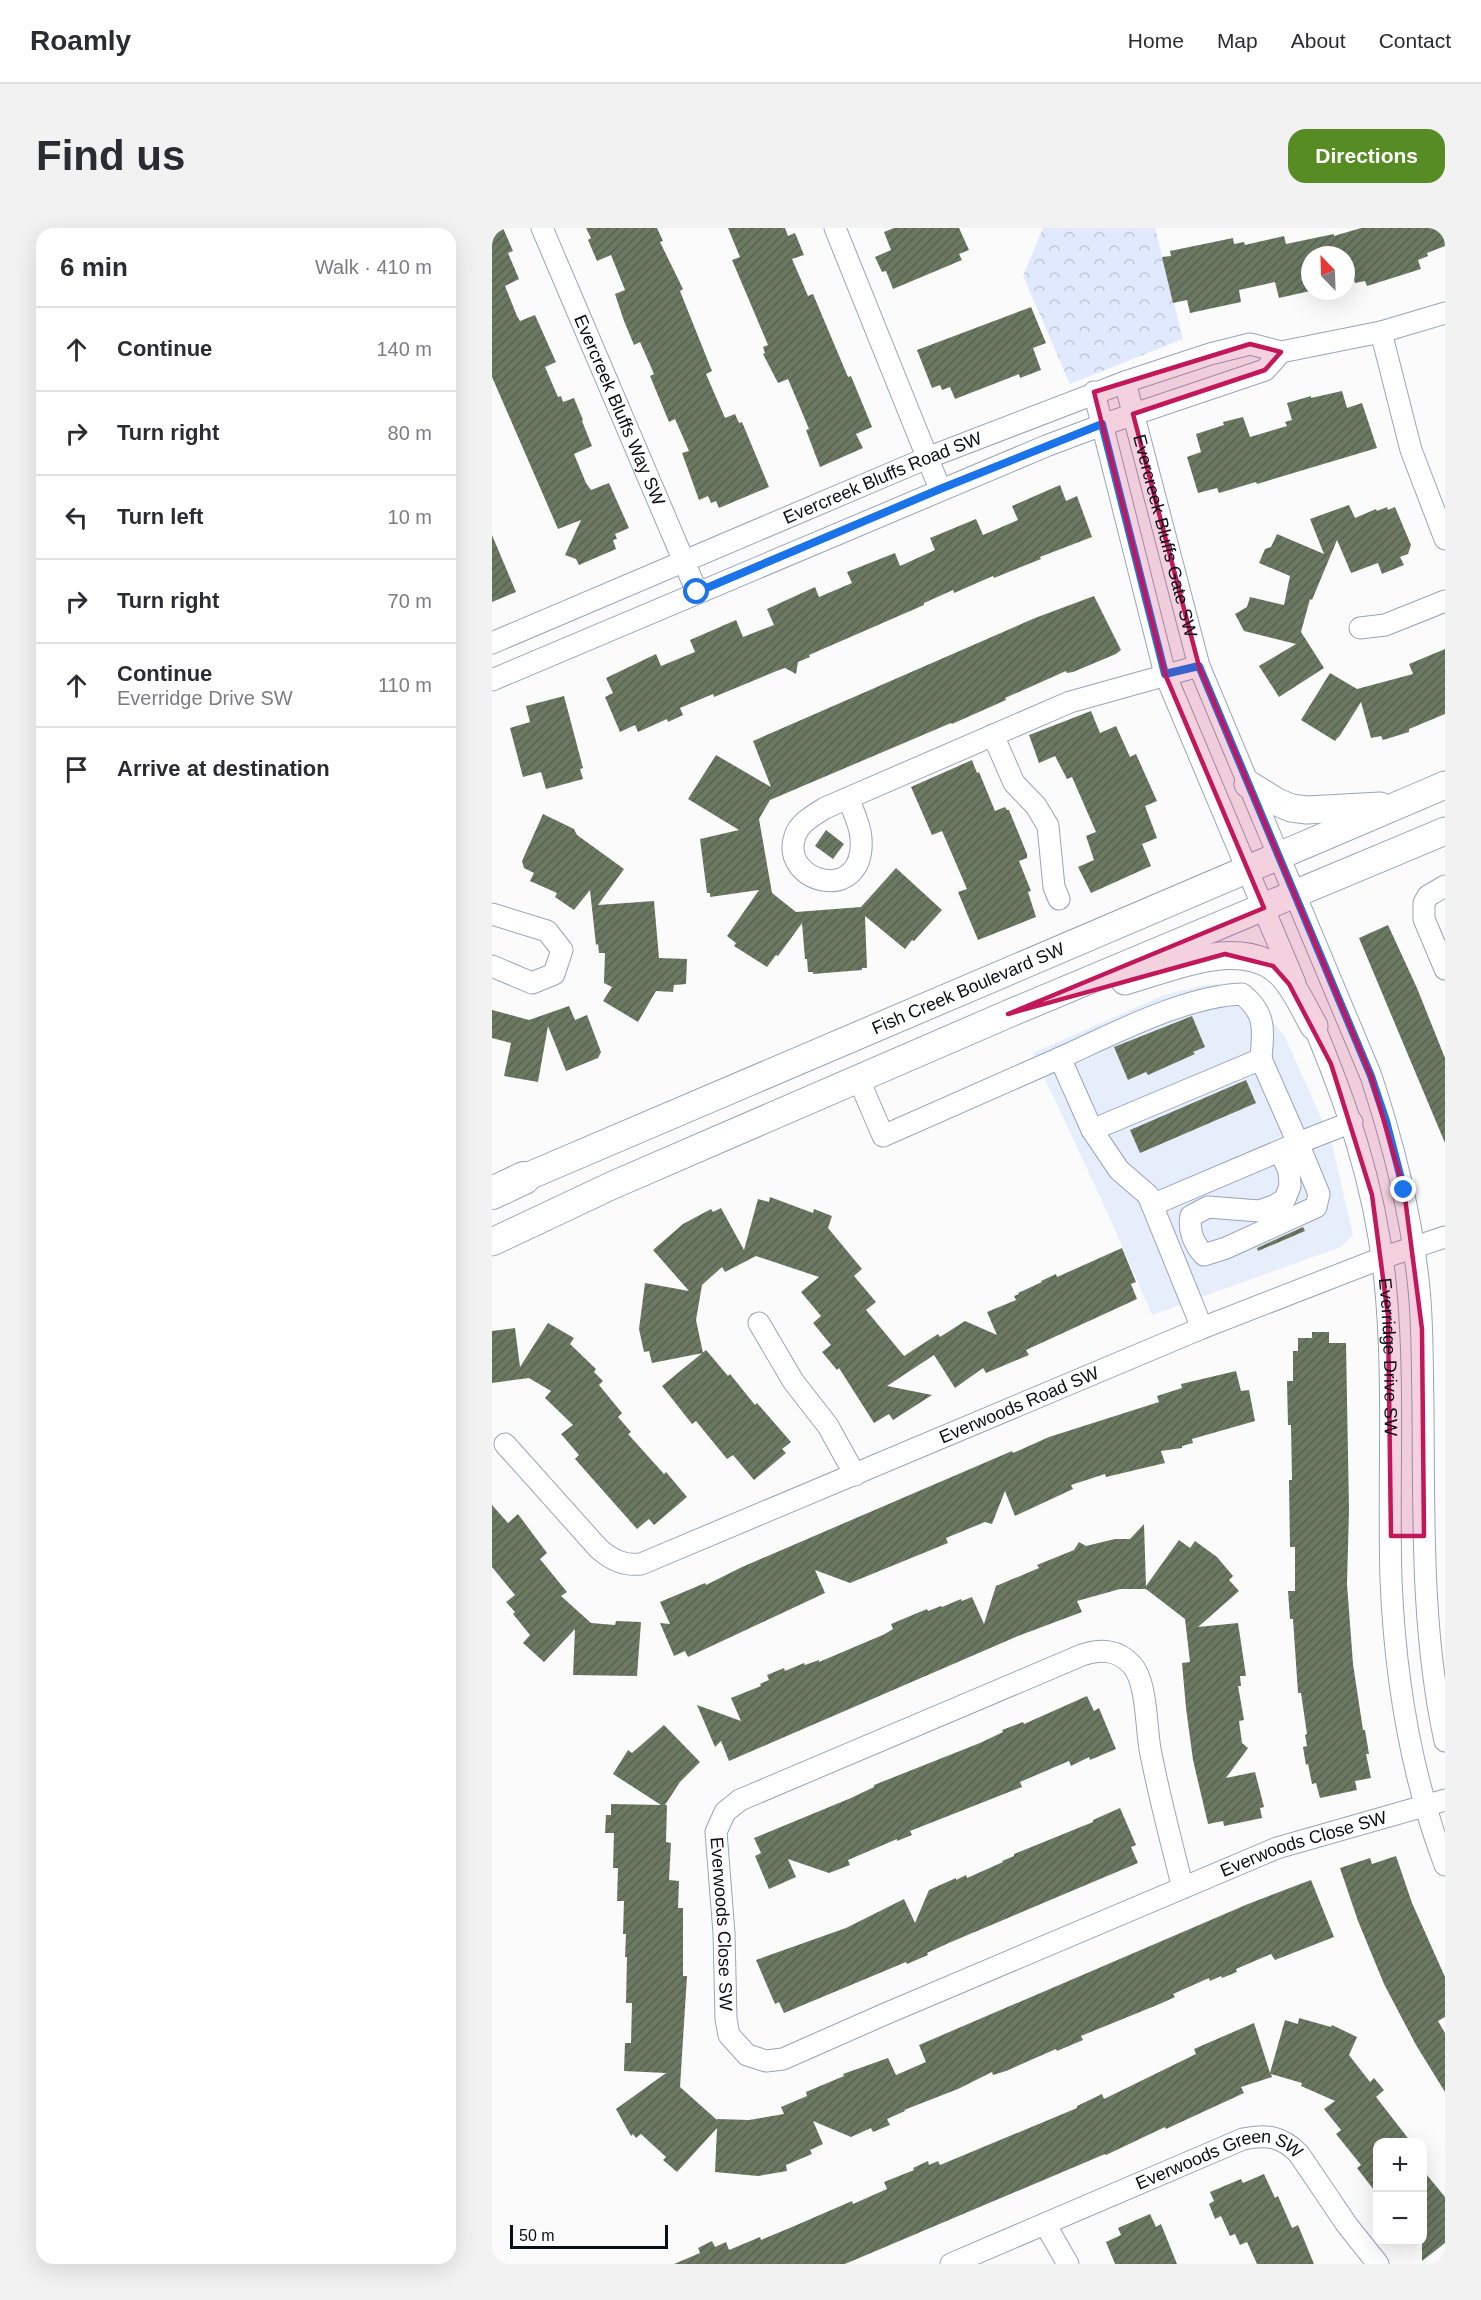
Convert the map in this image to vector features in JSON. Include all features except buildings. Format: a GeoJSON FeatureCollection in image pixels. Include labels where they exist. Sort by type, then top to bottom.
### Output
{"type":"FeatureCollection","features":[{"type":"Feature","properties":{"kind":"highway"},"geometry":{"type":"LineString","coordinates":[[492,1195],[524,1178]]}},
{"type":"Feature","properties":{"kind":"main road"},"geometry":{"type":"LineString","coordinates":[[1248,784],[1277,802],[1307,810],[1394,806]]}},
{"type":"Feature","properties":{"kind":"main road","name":"Fish Creek Boulevard SW"},"geometry":{"type":"LineString","coordinates":[[524,1178],[1445,785]]}},
{"type":"Feature","properties":{"kind":"main road"},"geometry":{"type":"LineString","coordinates":[[492,1242],[613,1185],[1008,1014],[1445,831]]}},
{"type":"Feature","properties":{"kind":"main road"},"geometry":{"type":"LineString","coordinates":[[1008,1014],[1225,954],[1248,956],[1273,966],[1289,984],[1314,1026]]}},
{"type":"Feature","properties":{"kind":"street","name":"Evercreek Bluffs Way SW"},"geometry":{"type":"LineString","coordinates":[[542,228],[697,592]]}},
{"type":"Feature","properties":{"kind":"street"},"geometry":{"type":"LineString","coordinates":[[835,228],[940,489]]}},
{"type":"Feature","properties":{"kind":"street","name":"Evercreek Bluffs Road SW"},"geometry":{"type":"LineString","coordinates":[[492,643],[927,458],[1125,381],[1250,344],[1281,352],[1382,332],[1445,313]]}},
{"type":"Feature","properties":{"kind":"street"},"geometry":{"type":"LineString","coordinates":[[1382,332],[1411,450],[1445,539]]}},
{"type":"Feature","properties":{"kind":"street","name":"Evercreek Bluffs Road SW"},"geometry":{"type":"LineString","coordinates":[[492,680],[940,489],[1102,424],[1265,370],[1281,352]]}},
{"type":"Feature","properties":{"kind":"street","name":"Evercreek Bluffs Gate SW"},"geometry":{"type":"LineString","coordinates":[[1125,381],[1199,666],[1277,855]]}},
{"type":"Feature","properties":{"kind":"street","name":"Evercreek Bluffs Gate SW"},"geometry":{"type":"LineString","coordinates":[[1094,392],[1165,674],[1247,868]]}},
{"type":"Feature","properties":{"kind":"street"},"geometry":{"type":"LineString","coordinates":[[1360,628],[1385,625],[1445,602]]}},
{"type":"Feature","properties":{"kind":"street"},"geometry":{"type":"LineString","coordinates":[[848,798],[1070,702],[1199,666]]}},
{"type":"Feature","properties":{"kind":"street"},"geometry":{"type":"LineString","coordinates":[[993,735],[1014,783],[1036,806],[1048,826],[1054,887],[1059,900]]}},
{"type":"Feature","properties":{"kind":"street","name":"Everridge Drive SW"},"geometry":{"type":"LineString","coordinates":[[1277,855],[1371,1076],[1386,1121],[1404,1190],[1414,1247],[1422,1329],[1424,1536],[1428,1627],[1436,1698],[1445,1741]]}},
{"type":"Feature","properties":{"kind":"street","name":"Everridge Drive SW"},"geometry":{"type":"LineString","coordinates":[[1247,868],[1334,1073],[1352,1122],[1372,1195],[1388,1316],[1393,1603],[1400,1677],[1418,1775],[1436,1803],[1445,1865]]}},
{"type":"Feature","properties":{"kind":"street"},"geometry":{"type":"LineString","coordinates":[[1445,886],[1428,896],[1423,911],[1424,919],[1445,969]]}},
{"type":"Feature","properties":{"kind":"street"},"geometry":{"type":"LineString","coordinates":[[492,914],[547,932],[561,950],[554,974],[532,983],[492,966]]}},
{"type":"Feature","properties":{"kind":"street"},"geometry":{"type":"LineString","coordinates":[[859,1080],[883,1136],[1178,1007],[1223,995],[1242,994],[1256,1005],[1264,1026],[1261,1059],[1289,1147],[1319,1194],[1316,1207],[1215,1253],[1204,1255],[1198,1249],[1189,1226],[1191,1216],[1208,1207],[1259,1211],[1285,1199],[1290,1186],[1289,1147]]}},
{"type":"Feature","properties":{"kind":"street"},"geometry":{"type":"LineString","coordinates":[[1060,1058],[1092,1130],[1119,1170],[1148,1195],[1202,1328]]}},
{"type":"Feature","properties":{"kind":"street"},"geometry":{"type":"LineString","coordinates":[[1092,1130],[1261,1059]]}},
{"type":"Feature","properties":{"kind":"street"},"geometry":{"type":"LineString","coordinates":[[1152,1205],[1352,1122]]}},
{"type":"Feature","properties":{"kind":"street","name":"Everwoods Road SW"},"geometry":{"type":"LineString","coordinates":[[505,1444],[599,1549],[609,1557],[626,1564],[641,1564],[1202,1328],[1382,1258],[1445,1237]]}},
{"type":"Feature","properties":{"kind":"street"},"geometry":{"type":"LineString","coordinates":[[759,1323],[793,1381],[828,1426],[855,1475]]}},
{"type":"Feature","properties":{"kind":"street"},"geometry":{"type":"LineString","coordinates":[[1391,1536],[1424,1536]]}},
{"type":"Feature","properties":{"kind":"street","name":"Everwoods Close SW"},"geometry":{"type":"LineString","coordinates":[[1183,1888],[1150,1748],[1140,1678],[1133,1666],[1116,1653],[1105,1650],[1082,1655],[740,1800],[725,1812],[716,1832],[724,1933],[726,2019],[729,2035],[747,2055],[766,2061],[783,2059],[1277,1848],[1436,1803]]}},
{"type":"Feature","properties":{"kind":"street","name":"Everwoods Green SW"},"geometry":{"type":"LineString","coordinates":[[951,2264],[1243,2139],[1268,2136],[1290,2145],[1299,2154],[1347,2225],[1378,2264]]}},
{"type":"Feature","properties":{"kind":"street"},"geometry":{"type":"LineString","coordinates":[[1045,2224],[1068,2264]]}},
{"type":"Feature","properties":{"kind":"highlighted area"},"geometry":{"type":"Polygon","coordinates":[[[1250,344],[1281,352],[1265,370],[1133,414],[1199,666],[1371,1076],[1404,1190],[1422,1329],[1424,1536],[1391,1536],[1388,1316],[1372,1195],[1331,1064],[1289,984],[1273,966],[1225,954],[1008,1014],[1264,908],[1165,674],[1094,392],[1250,344]]]}},
{"type":"Feature","properties":{"kind":"shaded area"},"geometry":{"type":"Polygon","coordinates":[[[1231,983],[1251,993],[1285,1037],[1331,1140],[1353,1235],[1341,1247],[1152,1315],[1033,1053],[1164,995],[1204,985],[1231,983]]]}},
{"type":"Feature","properties":{"kind":"green space"},"geometry":{"type":"Polygon","coordinates":[[[1043,228],[1155,228],[1183,339],[1070,384],[1023,276],[1043,228]]]}},
{"type":"Feature","properties":{"kind":"route"},"geometry":{"type":"LineString","coordinates":[[697,592],[940,489],[1102,424],[1165,674],[1199,666],[1371,1076],[1386,1121],[1404,1190]]}}]}
